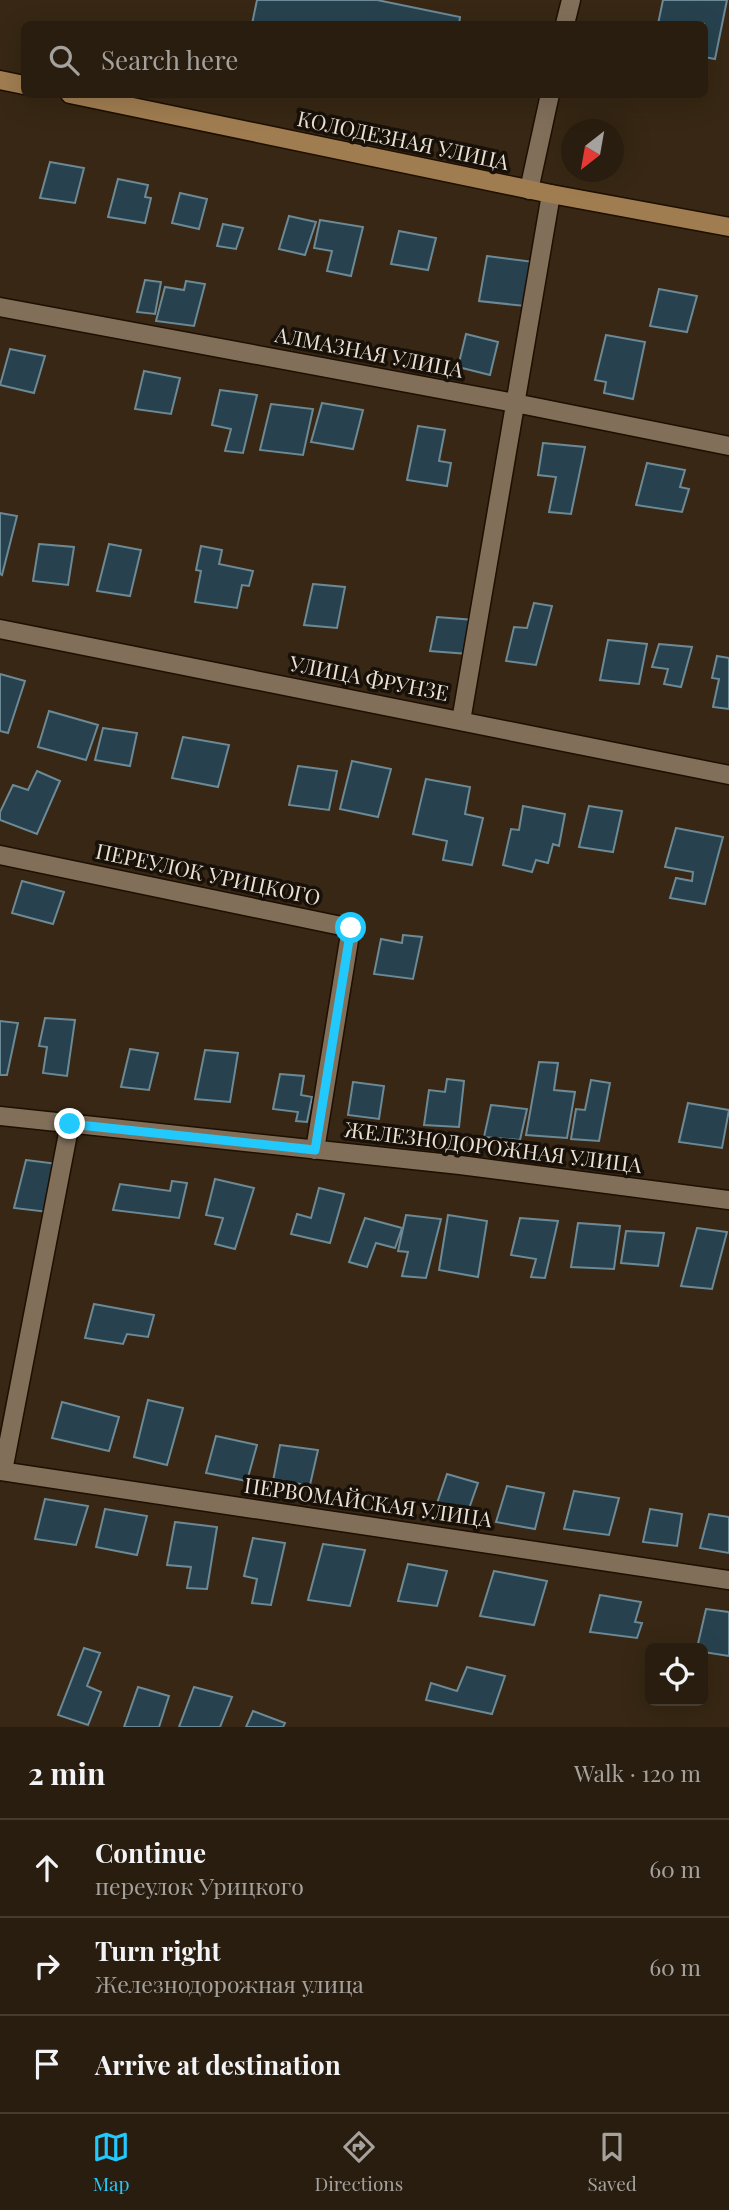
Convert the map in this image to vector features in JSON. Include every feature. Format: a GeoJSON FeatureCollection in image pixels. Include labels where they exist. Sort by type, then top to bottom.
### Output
{"type":"FeatureCollection","features":[{"type":"Feature","properties":{"kind":"main road"},"geometry":{"type":"LineString","coordinates":[[0,80],[21,84]]}},
{"type":"Feature","properties":{"kind":"main road","name":"КОЛОДЕЗНАЯ УЛИЦА"},"geometry":{"type":"LineString","coordinates":[[88,98],[529,190],[729,227]]}},
{"type":"Feature","properties":{"kind":"street"},"geometry":{"type":"LineString","coordinates":[[566,21],[571,0]]}},
{"type":"Feature","properties":{"kind":"street"},"geometry":{"type":"LineString","coordinates":[[529,190],[549,98]]}},
{"type":"Feature","properties":{"kind":"street"},"geometry":{"type":"LineString","coordinates":[[461,721],[551,194]]}},
{"type":"Feature","properties":{"kind":"street","name":"АЛМАЗНАЯ УЛИЦА"},"geometry":{"type":"LineString","coordinates":[[0,307],[729,446]]}},
{"type":"Feature","properties":{"kind":"street","name":"УЛИЦА ФРУНЗЕ"},"geometry":{"type":"LineString","coordinates":[[0,629],[729,775]]}},
{"type":"Feature","properties":{"kind":"street","name":"ПЕРЕУЛОК УРИЦКОГО"},"geometry":{"type":"LineString","coordinates":[[0,855],[351,928],[315,1150]]}},
{"type":"Feature","properties":{"kind":"street","name":"ЖЕЛЕЗНОДОРОЖНАЯ УЛИЦА"},"geometry":{"type":"LineString","coordinates":[[0,1116],[460,1165],[729,1200]]}},
{"type":"Feature","properties":{"kind":"street"},"geometry":{"type":"LineString","coordinates":[[1,1471],[70,1124]]}},
{"type":"Feature","properties":{"kind":"street","name":"ПЕРВОМАЙСКАЯ УЛИЦА"},"geometry":{"type":"LineString","coordinates":[[1,1471],[729,1580]]}},
{"type":"Feature","properties":{"kind":"building"},"geometry":{"type":"Polygon","coordinates":[[[257,0],[377,0],[460,17],[459,21],[253,21],[257,0]]]}},
{"type":"Feature","properties":{"kind":"building"},"geometry":{"type":"Polygon","coordinates":[[[663,0],[727,0],[715,59],[708,58],[708,21],[659,21],[663,0]]]}},
{"type":"Feature","properties":{"kind":"building"},"geometry":{"type":"Polygon","coordinates":[[[50,162],[84,168],[75,203],[40,198],[50,162]]]}},
{"type":"Feature","properties":{"kind":"building"},"geometry":{"type":"Polygon","coordinates":[[[118,179],[148,185],[145,197],[151,198],[145,223],[108,217],[118,179]]]}},
{"type":"Feature","properties":{"kind":"building"},"geometry":{"type":"Polygon","coordinates":[[[180,193],[207,199],[199,229],[172,223],[180,193]]]}},
{"type":"Feature","properties":{"kind":"building"},"geometry":{"type":"Polygon","coordinates":[[[289,216],[316,222],[305,255],[279,249],[289,216]]]}},
{"type":"Feature","properties":{"kind":"building"},"geometry":{"type":"Polygon","coordinates":[[[320,220],[363,227],[351,276],[327,271],[332,251],[314,248],[320,220]]]}},
{"type":"Feature","properties":{"kind":"building"},"geometry":{"type":"Polygon","coordinates":[[[223,224],[243,228],[236,249],[217,246],[223,224]]]}},
{"type":"Feature","properties":{"kind":"building"},"geometry":{"type":"Polygon","coordinates":[[[399,231],[436,238],[428,270],[391,264],[399,231]]]}},
{"type":"Feature","properties":{"kind":"building"},"geometry":{"type":"Polygon","coordinates":[[[487,256],[534,262],[525,306],[479,301],[487,256]]]}},
{"type":"Feature","properties":{"kind":"building"},"geometry":{"type":"Polygon","coordinates":[[[145,280],[161,282],[155,314],[137,312],[145,280]]]}},
{"type":"Feature","properties":{"kind":"building"},"geometry":{"type":"Polygon","coordinates":[[[186,281],[205,284],[194,326],[156,321],[165,287],[184,290],[186,281]]]}},
{"type":"Feature","properties":{"kind":"building"},"geometry":{"type":"Polygon","coordinates":[[[659,289],[697,296],[687,332],[650,326],[659,289]]]}},
{"type":"Feature","properties":{"kind":"building"},"geometry":{"type":"Polygon","coordinates":[[[466,334],[498,342],[490,375],[458,367],[466,334]]]}},
{"type":"Feature","properties":{"kind":"building"},"geometry":{"type":"Polygon","coordinates":[[[606,335],[645,342],[633,399],[604,393],[606,382],[595,380],[606,335]]]}},
{"type":"Feature","properties":{"kind":"building"},"geometry":{"type":"Polygon","coordinates":[[[10,349],[45,356],[34,393],[0,385],[10,349]]]}},
{"type":"Feature","properties":{"kind":"building"},"geometry":{"type":"Polygon","coordinates":[[[144,371],[180,378],[171,414],[135,409],[144,371]]]}},
{"type":"Feature","properties":{"kind":"building"},"geometry":{"type":"Polygon","coordinates":[[[220,390],[257,395],[243,453],[225,451],[231,429],[212,425],[220,390]]]}},
{"type":"Feature","properties":{"kind":"building"},"geometry":{"type":"Polygon","coordinates":[[[322,403],[363,410],[353,449],[311,442],[322,403]]]}},
{"type":"Feature","properties":{"kind":"building"},"geometry":{"type":"Polygon","coordinates":[[[271,404],[313,409],[303,455],[260,450],[271,404]]]}},
{"type":"Feature","properties":{"kind":"building"},"geometry":{"type":"Polygon","coordinates":[[[418,426],[445,430],[439,461],[451,463],[447,486],[407,480],[418,426]]]}},
{"type":"Feature","properties":{"kind":"building"},"geometry":{"type":"Polygon","coordinates":[[[543,443],[585,447],[571,514],[549,512],[556,477],[538,475],[543,443]]]}},
{"type":"Feature","properties":{"kind":"building"},"geometry":{"type":"Polygon","coordinates":[[[647,463],[685,470],[680,487],[689,489],[682,512],[636,505],[647,463]]]}},
{"type":"Feature","properties":{"kind":"building"},"geometry":{"type":"Polygon","coordinates":[[[0,513],[17,516],[2,575],[0,574],[0,513]]]}},
{"type":"Feature","properties":{"kind":"building"},"geometry":{"type":"Polygon","coordinates":[[[39,544],[74,547],[68,585],[33,581],[39,544]]]}},
{"type":"Feature","properties":{"kind":"building"},"geometry":{"type":"Polygon","coordinates":[[[109,544],[141,550],[130,596],[97,591],[109,544]]]}},
{"type":"Feature","properties":{"kind":"building"},"geometry":{"type":"Polygon","coordinates":[[[201,546],[222,550],[219,564],[253,571],[249,586],[242,585],[237,608],[195,602],[201,571],[196,570],[201,546]]]}},
{"type":"Feature","properties":{"kind":"building"},"geometry":{"type":"Polygon","coordinates":[[[313,584],[345,587],[337,628],[304,625],[313,584]]]}},
{"type":"Feature","properties":{"kind":"building"},"geometry":{"type":"Polygon","coordinates":[[[534,603],[552,606],[536,665],[506,661],[514,627],[527,628],[534,603]]]}},
{"type":"Feature","properties":{"kind":"building"},"geometry":{"type":"Polygon","coordinates":[[[437,617],[474,620],[468,654],[430,651],[437,617]]]}},
{"type":"Feature","properties":{"kind":"building"},"geometry":{"type":"Polygon","coordinates":[[[608,640],[647,644],[639,684],[600,680],[608,640]]]}},
{"type":"Feature","properties":{"kind":"building"},"geometry":{"type":"Polygon","coordinates":[[[659,644],[692,647],[681,687],[664,684],[668,669],[652,667],[659,644]]]}},
{"type":"Feature","properties":{"kind":"building"},"geometry":{"type":"Polygon","coordinates":[[[717,656],[729,658],[729,709],[713,707],[719,679],[712,678],[717,656]]]}},
{"type":"Feature","properties":{"kind":"building"},"geometry":{"type":"Polygon","coordinates":[[[0,674],[25,681],[8,733],[0,731],[0,674]]]}},
{"type":"Feature","properties":{"kind":"building"},"geometry":{"type":"Polygon","coordinates":[[[49,711],[98,725],[86,760],[38,747],[49,711]]]}},
{"type":"Feature","properties":{"kind":"building"},"geometry":{"type":"Polygon","coordinates":[[[103,728],[137,733],[130,766],[95,760],[103,728]]]}},
{"type":"Feature","properties":{"kind":"building"},"geometry":{"type":"Polygon","coordinates":[[[183,737],[229,745],[218,787],[172,778],[183,737]]]}},
{"type":"Feature","properties":{"kind":"building"},"geometry":{"type":"Polygon","coordinates":[[[352,761],[391,769],[378,817],[340,809],[352,761]]]}},
{"type":"Feature","properties":{"kind":"building"},"geometry":{"type":"Polygon","coordinates":[[[298,766],[337,771],[329,810],[289,805],[298,766]]]}},
{"type":"Feature","properties":{"kind":"building"},"geometry":{"type":"Polygon","coordinates":[[[37,771],[60,781],[37,834],[0,820],[0,812],[13,785],[28,790],[37,771]]]}},
{"type":"Feature","properties":{"kind":"building"},"geometry":{"type":"Polygon","coordinates":[[[426,779],[470,787],[465,814],[483,818],[472,865],[443,860],[447,841],[413,834],[426,779]]]}},
{"type":"Feature","properties":{"kind":"building"},"geometry":{"type":"Polygon","coordinates":[[[523,806],[565,814],[559,846],[553,844],[548,863],[536,860],[532,872],[503,865],[511,829],[519,830],[523,806]]]}},
{"type":"Feature","properties":{"kind":"building"},"geometry":{"type":"Polygon","coordinates":[[[589,806],[622,811],[613,852],[579,847],[589,806]]]}},
{"type":"Feature","properties":{"kind":"building"},"geometry":{"type":"Polygon","coordinates":[[[676,828],[723,837],[705,904],[670,898],[676,878],[692,881],[693,872],[665,867],[676,828]]]}},
{"type":"Feature","properties":{"kind":"building"},"geometry":{"type":"Polygon","coordinates":[[[22,881],[64,892],[53,924],[12,913],[22,881]]]}},
{"type":"Feature","properties":{"kind":"building"},"geometry":{"type":"Polygon","coordinates":[[[403,935],[422,937],[413,979],[374,974],[381,939],[402,943],[403,935]]]}},
{"type":"Feature","properties":{"kind":"building"},"geometry":{"type":"Polygon","coordinates":[[[45,1018],[75,1020],[67,1076],[43,1073],[47,1047],[39,1046],[45,1018]]]}},
{"type":"Feature","properties":{"kind":"building"},"geometry":{"type":"Polygon","coordinates":[[[0,1021],[18,1023],[7,1075],[0,1075],[0,1021]]]}},
{"type":"Feature","properties":{"kind":"building"},"geometry":{"type":"Polygon","coordinates":[[[130,1049],[158,1053],[149,1090],[121,1087],[130,1049]]]}},
{"type":"Feature","properties":{"kind":"building"},"geometry":{"type":"Polygon","coordinates":[[[205,1050],[238,1053],[230,1102],[195,1099],[205,1050]]]}},
{"type":"Feature","properties":{"kind":"building"},"geometry":{"type":"Polygon","coordinates":[[[539,1062],[558,1063],[554,1090],[575,1092],[567,1138],[526,1135],[539,1062]]]}},
{"type":"Feature","properties":{"kind":"building"},"geometry":{"type":"Polygon","coordinates":[[[280,1074],[304,1076],[301,1095],[312,1097],[307,1122],[296,1121],[298,1112],[273,1109],[280,1074]]]}},
{"type":"Feature","properties":{"kind":"building"},"geometry":{"type":"Polygon","coordinates":[[[447,1079],[464,1081],[459,1127],[424,1125],[429,1090],[445,1092],[447,1079]]]}},
{"type":"Feature","properties":{"kind":"building"},"geometry":{"type":"Polygon","coordinates":[[[591,1080],[610,1083],[599,1141],[571,1139],[576,1109],[585,1110],[591,1080]]]}},
{"type":"Feature","properties":{"kind":"building"},"geometry":{"type":"Polygon","coordinates":[[[353,1082],[384,1086],[379,1119],[348,1115],[353,1082]]]}},
{"type":"Feature","properties":{"kind":"building"},"geometry":{"type":"Polygon","coordinates":[[[688,1103],[729,1110],[722,1148],[679,1142],[688,1103]]]}},
{"type":"Feature","properties":{"kind":"building"},"geometry":{"type":"Polygon","coordinates":[[[491,1105],[527,1109],[520,1140],[484,1137],[491,1105]]]}},
{"type":"Feature","properties":{"kind":"building"},"geometry":{"type":"Polygon","coordinates":[[[26,1160],[58,1164],[48,1212],[14,1208],[26,1160]]]}},
{"type":"Feature","properties":{"kind":"building"},"geometry":{"type":"Polygon","coordinates":[[[215,1179],[254,1188],[235,1249],[215,1244],[223,1218],[206,1215],[215,1179]]]}},
{"type":"Feature","properties":{"kind":"building"},"geometry":{"type":"Polygon","coordinates":[[[172,1181],[187,1183],[179,1218],[113,1210],[120,1184],[170,1191],[172,1181]]]}},
{"type":"Feature","properties":{"kind":"building"},"geometry":{"type":"Polygon","coordinates":[[[319,1188],[344,1194],[330,1243],[291,1234],[297,1214],[311,1218],[319,1188]]]}},
{"type":"Feature","properties":{"kind":"building"},"geometry":{"type":"Polygon","coordinates":[[[406,1215],[441,1219],[426,1278],[402,1276],[408,1252],[398,1251],[406,1215]]]}},
{"type":"Feature","properties":{"kind":"building"},"geometry":{"type":"Polygon","coordinates":[[[448,1215],[487,1221],[478,1277],[439,1270],[448,1215]]]}},
{"type":"Feature","properties":{"kind":"building"},"geometry":{"type":"Polygon","coordinates":[[[365,1218],[402,1228],[395,1248],[376,1243],[367,1267],[349,1262],[365,1218]]]}},
{"type":"Feature","properties":{"kind":"building"},"geometry":{"type":"Polygon","coordinates":[[[520,1218],[558,1221],[545,1278],[531,1277],[536,1259],[511,1255],[520,1218]]]}},
{"type":"Feature","properties":{"kind":"building"},"geometry":{"type":"Polygon","coordinates":[[[578,1223],[620,1226],[614,1269],[571,1267],[578,1223]]]}},
{"type":"Feature","properties":{"kind":"building"},"geometry":{"type":"Polygon","coordinates":[[[697,1228],[727,1232],[712,1289],[681,1286],[697,1228]]]}},
{"type":"Feature","properties":{"kind":"building"},"geometry":{"type":"Polygon","coordinates":[[[626,1231],[664,1233],[658,1266],[621,1263],[626,1231]]]}},
{"type":"Feature","properties":{"kind":"building"},"geometry":{"type":"Polygon","coordinates":[[[94,1304],[154,1315],[148,1337],[127,1334],[123,1344],[85,1338],[94,1304]]]}},
{"type":"Feature","properties":{"kind":"building"},"geometry":{"type":"Polygon","coordinates":[[[148,1400],[183,1408],[167,1465],[134,1457],[148,1400]]]}},
{"type":"Feature","properties":{"kind":"building"},"geometry":{"type":"Polygon","coordinates":[[[62,1402],[119,1417],[109,1451],[52,1438],[62,1402]]]}},
{"type":"Feature","properties":{"kind":"building"},"geometry":{"type":"Polygon","coordinates":[[[216,1436],[257,1445],[247,1481],[206,1473],[216,1436]]]}},
{"type":"Feature","properties":{"kind":"building"},"geometry":{"type":"Polygon","coordinates":[[[280,1445],[318,1450],[310,1485],[273,1481],[280,1445]]]}},
{"type":"Feature","properties":{"kind":"building"},"geometry":{"type":"Polygon","coordinates":[[[447,1474],[478,1483],[466,1517],[435,1509],[447,1474]]]}},
{"type":"Feature","properties":{"kind":"building"},"geometry":{"type":"Polygon","coordinates":[[[507,1486],[544,1493],[535,1529],[496,1522],[507,1486]]]}},
{"type":"Feature","properties":{"kind":"building"},"geometry":{"type":"Polygon","coordinates":[[[574,1491],[619,1498],[609,1535],[564,1529],[574,1491]]]}},
{"type":"Feature","properties":{"kind":"building"},"geometry":{"type":"Polygon","coordinates":[[[45,1499],[88,1506],[76,1545],[35,1539],[45,1499]]]}},
{"type":"Feature","properties":{"kind":"building"},"geometry":{"type":"Polygon","coordinates":[[[105,1509],[147,1516],[137,1555],[96,1547],[105,1509]]]}},
{"type":"Feature","properties":{"kind":"building"},"geometry":{"type":"Polygon","coordinates":[[[650,1509],[682,1514],[677,1546],[643,1542],[650,1509]]]}},
{"type":"Feature","properties":{"kind":"building"},"geometry":{"type":"Polygon","coordinates":[[[709,1514],[729,1517],[729,1553],[700,1548],[709,1514]]]}},
{"type":"Feature","properties":{"kind":"building"},"geometry":{"type":"Polygon","coordinates":[[[175,1522],[217,1527],[207,1589],[187,1588],[191,1567],[167,1565],[175,1522]]]}},
{"type":"Feature","properties":{"kind":"building"},"geometry":{"type":"Polygon","coordinates":[[[253,1538],[285,1543],[271,1605],[252,1603],[257,1579],[244,1576],[253,1538]]]}},
{"type":"Feature","properties":{"kind":"building"},"geometry":{"type":"Polygon","coordinates":[[[323,1544],[365,1550],[350,1606],[308,1600],[323,1544]]]}},
{"type":"Feature","properties":{"kind":"building"},"geometry":{"type":"Polygon","coordinates":[[[408,1564],[447,1571],[437,1606],[398,1601],[408,1564]]]}},
{"type":"Feature","properties":{"kind":"building"},"geometry":{"type":"Polygon","coordinates":[[[494,1571],[547,1581],[534,1625],[480,1616],[494,1571]]]}},
{"type":"Feature","properties":{"kind":"building"},"geometry":{"type":"Polygon","coordinates":[[[600,1595],[641,1602],[635,1622],[642,1623],[637,1638],[590,1632],[600,1595]]]}},
{"type":"Feature","properties":{"kind":"building"},"geometry":{"type":"Polygon","coordinates":[[[706,1609],[729,1612],[729,1656],[708,1653],[708,1643],[698,1643],[706,1609]]]}},
{"type":"Feature","properties":{"kind":"building"},"geometry":{"type":"Polygon","coordinates":[[[84,1648],[100,1653],[87,1686],[101,1692],[88,1725],[58,1715],[84,1648]]]}},
{"type":"Feature","properties":{"kind":"building"},"geometry":{"type":"Polygon","coordinates":[[[467,1667],[505,1676],[492,1714],[426,1700],[431,1683],[457,1691],[467,1667]]]}},
{"type":"Feature","properties":{"kind":"building"},"geometry":{"type":"Polygon","coordinates":[[[138,1687],[169,1696],[159,1727],[124,1727],[138,1687]]]}},
{"type":"Feature","properties":{"kind":"building"},"geometry":{"type":"Polygon","coordinates":[[[194,1687],[232,1697],[220,1727],[179,1727],[194,1687]]]}},
{"type":"Feature","properties":{"kind":"building"},"geometry":{"type":"Polygon","coordinates":[[[253,1711],[285,1723],[283,1727],[246,1727],[253,1711]]]}},
{"type":"Feature","properties":{"kind":"route"},"geometry":{"type":"LineString","coordinates":[[70,1124],[315,1150],[351,928]]}}]}
